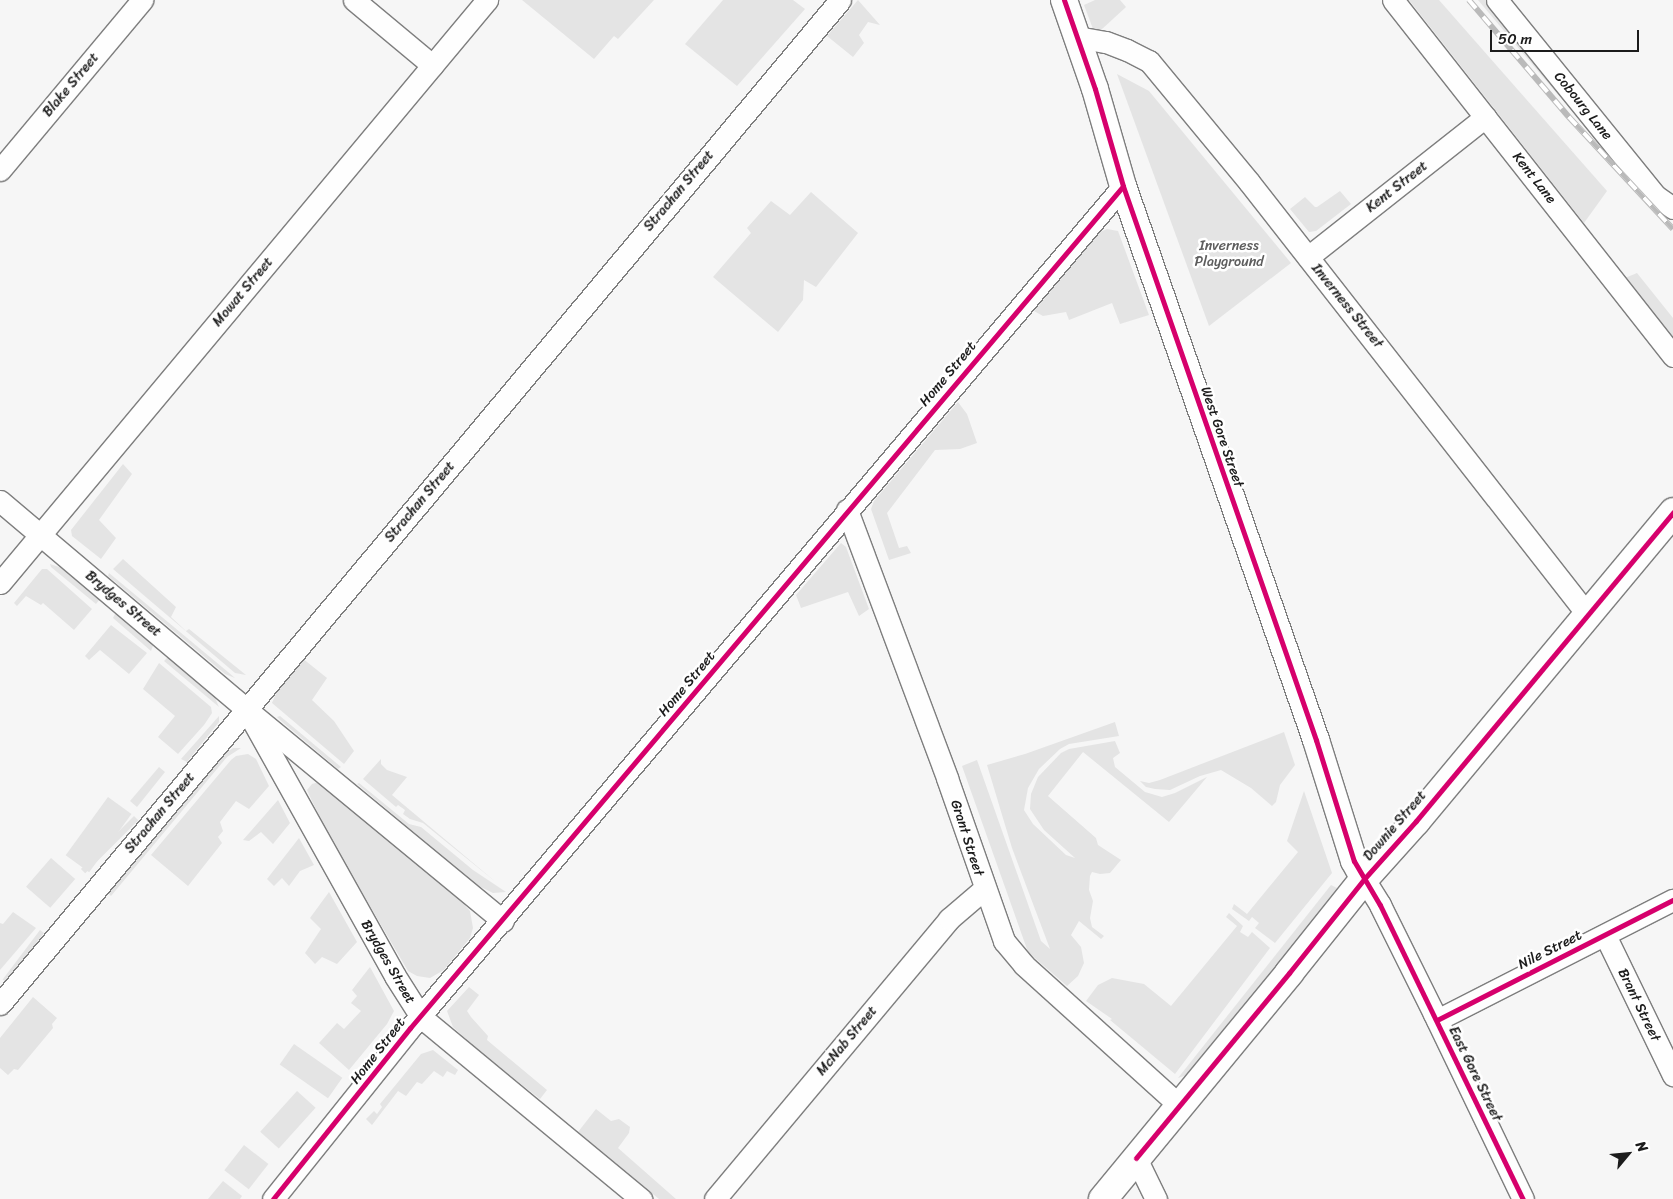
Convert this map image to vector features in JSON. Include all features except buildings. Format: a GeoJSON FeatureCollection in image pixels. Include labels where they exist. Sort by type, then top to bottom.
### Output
{"type":"FeatureCollection","features":[{"type":"Feature","properties":{"kind":"main road","name":"Downie Street"},"geometry":{"type":"LineString","coordinates":[[1102,1199],[1289,973],[1364,879],[1416,821],[1673,512]]}},
{"type":"Feature","properties":{"kind":"street","name":"Blake Street"},"geometry":{"type":"LineString","coordinates":[[0,170],[142,0]]}},
{"type":"Feature","properties":{"kind":"street"},"geometry":{"type":"LineString","coordinates":[[354,0],[432,65]]}},
{"type":"Feature","properties":{"kind":"street","name":"Mowat Street"},"geometry":{"type":"LineString","coordinates":[[0,583],[487,0]]}},
{"type":"Feature","properties":{"kind":"street","name":"Strachan Street"},"geometry":{"type":"LineString","coordinates":[[0,1004],[840,0]]}},
{"type":"Feature","properties":{"kind":"street","name":"West Gore Street"},"geometry":{"type":"LineString","coordinates":[[1064,0],[1095,89],[1123,186],[1316,740],[1354,861],[1364,879]]}},
{"type":"Feature","properties":{"kind":"street","name":"Kent Lane"},"geometry":{"type":"LineString","coordinates":[[1393,0],[1673,356]]}},
{"type":"Feature","properties":{"kind":"street","name":"Cobourg Lane"},"geometry":{"type":"LineString","coordinates":[[1496,0],[1656,196],[1673,208]]}},
{"type":"Feature","properties":{"kind":"street","name":"Inverness Street"},"geometry":{"type":"LineString","coordinates":[[1077,37],[1106,42],[1128,50],[1149,61],[1249,182],[1408,382],[1587,614]]}},
{"type":"Feature","properties":{"kind":"street","name":"Kent Street"},"geometry":{"type":"LineString","coordinates":[[1308,257],[1485,117]]}},
{"type":"Feature","properties":{"kind":"street","name":"Home Street"},"geometry":{"type":"LineString","coordinates":[[273,1199],[421,1017],[847,510],[1123,186]]}},
{"type":"Feature","properties":{"kind":"street","name":"Brydges Street"},"geometry":{"type":"LineString","coordinates":[[0,500],[246,709],[503,921]]}},
{"type":"Feature","properties":{"kind":"street","name":"Grant Street"},"geometry":{"type":"LineString","coordinates":[[847,510],[948,778],[984,888],[1004,941],[1017,959],[1179,1105]]}},
{"type":"Feature","properties":{"kind":"street","name":"Brydges Street"},"geometry":{"type":"LineString","coordinates":[[246,709],[390,968],[421,1017],[641,1199]]}},
{"type":"Feature","properties":{"kind":"street","name":"East Gore Street"},"geometry":{"type":"LineString","coordinates":[[1364,879],[1380,906],[1523,1199]]}},
{"type":"Feature","properties":{"kind":"street","name":"McNab Street"},"geometry":{"type":"LineString","coordinates":[[715,1199],[949,919],[984,888]]}},
{"type":"Feature","properties":{"kind":"street","name":"Nile Street"},"geometry":{"type":"LineString","coordinates":[[1436,1020],[1673,900]]}},
{"type":"Feature","properties":{"kind":"street","name":"Brant Street"},"geometry":{"type":"LineString","coordinates":[[1605,935],[1673,1076]]}},
{"type":"Feature","properties":{"kind":"street"},"geometry":{"type":"LineString","coordinates":[[1136,1158],[1156,1199]]}},
{"type":"Feature","properties":{"kind":"green space"},"geometry":{"type":"Polygon","coordinates":[[[522,0],[654,0],[618,39],[614,36],[594,59],[522,0]]]}},
{"type":"Feature","properties":{"kind":"green space"},"geometry":{"type":"Polygon","coordinates":[[[723,0],[793,0],[805,9],[737,86],[685,44],[723,0]]]}},
{"type":"Feature","properties":{"kind":"green space"},"geometry":{"type":"Polygon","coordinates":[[[858,0],[880,25],[868,22],[859,35],[864,43],[853,57],[827,36],[858,0]]]}},
{"type":"Feature","properties":{"kind":"green space"},"geometry":{"type":"Polygon","coordinates":[[[1095,0],[1120,0],[1126,7],[1101,30],[1093,29],[1084,5],[1095,0]]]}},
{"type":"Feature","properties":{"kind":"green space"},"geometry":{"type":"Polygon","coordinates":[[[1409,0],[1439,0],[1607,191],[1584,223],[1409,0]]]}},
{"type":"Feature","properties":{"kind":"green space"},"geometry":{"type":"Polygon","coordinates":[[[1478,0],[1487,0],[1575,113],[1559,96],[1478,0]]]}},
{"type":"Feature","properties":{"kind":"green space","name":"Inverness Playground"},"geometry":{"type":"Polygon","coordinates":[[[1117,74],[1149,91],[1291,263],[1209,326],[1117,74]]]}},
{"type":"Feature","properties":{"kind":"green space"},"geometry":{"type":"Polygon","coordinates":[[[1340,191],[1351,204],[1316,231],[1309,232],[1290,209],[1305,197],[1317,207],[1340,191]]]}},
{"type":"Feature","properties":{"kind":"green space"},"geometry":{"type":"Polygon","coordinates":[[[811,192],[858,233],[816,287],[804,280],[803,300],[778,332],[713,277],[751,233],[747,228],[771,201],[790,215],[811,192]]]}},
{"type":"Feature","properties":{"kind":"green space"},"geometry":{"type":"Polygon","coordinates":[[[1107,229],[1118,231],[1149,315],[1120,324],[1112,303],[1069,320],[1066,312],[1043,316],[1034,311],[1100,232],[1107,229]]]}},
{"type":"Feature","properties":{"kind":"green space"},"geometry":{"type":"Polygon","coordinates":[[[1637,273],[1673,318],[1673,339],[1625,278],[1637,273]]]}},
{"type":"Feature","properties":{"kind":"green space"},"geometry":{"type":"Polygon","coordinates":[[[958,402],[967,414],[977,443],[960,449],[935,450],[887,513],[899,548],[907,546],[911,553],[889,560],[871,509],[874,501],[958,402]]]}},
{"type":"Feature","properties":{"kind":"green space"},"geometry":{"type":"Polygon","coordinates":[[[123,464],[132,474],[99,520],[116,538],[101,559],[72,536],[71,530],[123,464]]]}},
{"type":"Feature","properties":{"kind":"green space"},"geometry":{"type":"Polygon","coordinates":[[[841,543],[846,547],[869,609],[859,616],[848,592],[801,608],[796,595],[841,543]]]}},
{"type":"Feature","properties":{"kind":"green space"},"geometry":{"type":"Polygon","coordinates":[[[123,559],[176,607],[171,617],[186,631],[189,629],[246,675],[235,673],[113,569],[123,559]]]}},
{"type":"Feature","properties":{"kind":"green space"},"geometry":{"type":"Polygon","coordinates":[[[50,564],[62,568],[100,599],[96,604],[51,567],[50,564]]]}},
{"type":"Feature","properties":{"kind":"green space"},"geometry":{"type":"Polygon","coordinates":[[[42,569],[47,569],[92,609],[74,630],[43,603],[41,605],[26,596],[17,606],[14,603],[42,569]]]}},
{"type":"Feature","properties":{"kind":"green space"},"geometry":{"type":"Polygon","coordinates":[[[109,573],[235,678],[225,674],[108,576],[109,573]]]}},
{"type":"Feature","properties":{"kind":"green space"},"geometry":{"type":"Polygon","coordinates":[[[116,612],[154,643],[151,651],[113,618],[116,612]]]}},
{"type":"Feature","properties":{"kind":"green space"},"geometry":{"type":"Polygon","coordinates":[[[111,625],[147,653],[129,674],[100,650],[89,660],[85,656],[111,625]]]}},
{"type":"Feature","properties":{"kind":"green space"},"geometry":{"type":"Polygon","coordinates":[[[169,656],[213,693],[219,707],[164,661],[169,656]]]}},
{"type":"Feature","properties":{"kind":"green space"},"geometry":{"type":"Polygon","coordinates":[[[302,658],[327,678],[312,700],[334,721],[354,751],[344,764],[272,703],[280,684],[302,658]]]}},
{"type":"Feature","properties":{"kind":"green space"},"geometry":{"type":"Polygon","coordinates":[[[159,663],[211,707],[212,713],[204,725],[178,754],[158,737],[175,716],[143,689],[159,663]]]}},
{"type":"Feature","properties":{"kind":"green space"},"geometry":{"type":"Polygon","coordinates":[[[219,716],[219,722],[187,762],[181,759],[219,716]]]}},
{"type":"Feature","properties":{"kind":"green space"},"geometry":{"type":"Polygon","coordinates":[[[280,716],[341,767],[338,769],[277,717],[280,716]]]}},
{"type":"Feature","properties":{"kind":"green space"},"geometry":{"type":"Polygon","coordinates":[[[1115,722],[1119,736],[1069,744],[1060,749],[1039,769],[1028,788],[1024,810],[1033,824],[1066,855],[1075,858],[1044,830],[1030,809],[1031,794],[1038,777],[1061,753],[1069,749],[1115,741],[1120,753],[1113,758],[1115,767],[1145,792],[1162,797],[1175,793],[1207,777],[1169,822],[1083,752],[1048,796],[1096,838],[1098,845],[1121,860],[1110,873],[1100,874],[1092,872],[1090,876],[1089,890],[1093,901],[1090,918],[1092,927],[1104,936],[1101,939],[1079,921],[1071,935],[1081,947],[1084,963],[1078,976],[1067,986],[1028,952],[962,766],[977,760],[1041,941],[1050,949],[1012,848],[987,765],[1025,754],[1115,722]]]}},
{"type":"Feature","properties":{"kind":"green space"},"geometry":{"type":"Polygon","coordinates":[[[1284,732],[1295,765],[1280,785],[1276,802],[1272,806],[1251,788],[1221,770],[1200,776],[1170,790],[1146,787],[1140,781],[1149,783],[1160,780],[1284,732]]]}},
{"type":"Feature","properties":{"kind":"green space"},"geometry":{"type":"Polygon","coordinates":[[[233,748],[241,748],[227,757],[111,896],[107,892],[216,760],[233,748]]]}},
{"type":"Feature","properties":{"kind":"green space"},"geometry":{"type":"Polygon","coordinates":[[[248,754],[256,759],[269,786],[249,809],[236,801],[220,822],[223,831],[218,837],[222,843],[188,886],[151,855],[231,760],[236,756],[248,754]]]}},
{"type":"Feature","properties":{"kind":"green space"},"geometry":{"type":"Polygon","coordinates":[[[381,759],[381,764],[387,770],[407,777],[392,795],[497,883],[423,823],[410,819],[403,814],[405,810],[398,805],[396,807],[363,779],[381,759]]]}},
{"type":"Feature","properties":{"kind":"green space"},"geometry":{"type":"Polygon","coordinates":[[[159,767],[165,772],[137,807],[130,801],[159,767]]]}},
{"type":"Feature","properties":{"kind":"green space"},"geometry":{"type":"Polygon","coordinates":[[[319,782],[459,899],[470,911],[473,928],[470,938],[444,970],[430,978],[417,976],[408,971],[330,838],[312,801],[307,790],[312,784],[319,782]]]}},
{"type":"Feature","properties":{"kind":"green space"},"geometry":{"type":"Polygon","coordinates":[[[359,783],[409,824],[421,827],[473,870],[506,892],[493,893],[475,884],[357,784],[359,783]]]}},
{"type":"Feature","properties":{"kind":"green space"},"geometry":{"type":"Polygon","coordinates":[[[1304,791],[1332,873],[1275,943],[1255,928],[1259,923],[1252,917],[1249,921],[1232,909],[1234,904],[1247,914],[1298,852],[1287,841],[1304,791]]]}},
{"type":"Feature","properties":{"kind":"green space"},"geometry":{"type":"Polygon","coordinates":[[[108,797],[131,814],[89,872],[66,855],[108,797]]]}},
{"type":"Feature","properties":{"kind":"green space"},"geometry":{"type":"Polygon","coordinates":[[[278,800],[290,823],[273,844],[261,832],[249,841],[243,840],[278,800]]]}},
{"type":"Feature","properties":{"kind":"green space"},"geometry":{"type":"Polygon","coordinates":[[[134,816],[138,820],[85,873],[81,869],[134,816]]]}},
{"type":"Feature","properties":{"kind":"green space"},"geometry":{"type":"Polygon","coordinates":[[[299,838],[314,865],[300,871],[289,886],[282,878],[274,886],[267,879],[299,838]]]}},
{"type":"Feature","properties":{"kind":"green space"},"geometry":{"type":"Polygon","coordinates":[[[51,858],[75,879],[50,908],[26,887],[51,858]]]}},
{"type":"Feature","properties":{"kind":"green space"},"geometry":{"type":"Polygon","coordinates":[[[1331,885],[1339,889],[1193,1070],[1187,1075],[1178,1078],[1331,885]]]}},
{"type":"Feature","properties":{"kind":"green space"},"geometry":{"type":"Polygon","coordinates":[[[329,892],[357,942],[337,964],[322,957],[315,964],[305,953],[321,929],[310,918],[329,892]]]}},
{"type":"Feature","properties":{"kind":"green space"},"geometry":{"type":"Polygon","coordinates":[[[13,912],[36,928],[0,970],[0,923],[3,924],[13,912]]]}},
{"type":"Feature","properties":{"kind":"green space"},"geometry":{"type":"Polygon","coordinates":[[[1229,913],[1243,926],[1240,932],[1248,937],[1252,932],[1270,948],[1175,1074],[1110,1020],[1112,1019],[1086,1001],[1098,985],[1112,978],[1144,984],[1171,1006],[1237,926],[1226,917],[1229,913]]]}},
{"type":"Feature","properties":{"kind":"green space"},"geometry":{"type":"Polygon","coordinates":[[[40,930],[44,933],[7,983],[3,980],[40,930]]]}},
{"type":"Feature","properties":{"kind":"green space"},"geometry":{"type":"Polygon","coordinates":[[[370,967],[394,1011],[387,1024],[349,1070],[319,1043],[337,1023],[344,1029],[361,1011],[351,1003],[357,996],[352,990],[370,967]]]}},
{"type":"Feature","properties":{"kind":"green space"},"geometry":{"type":"Polygon","coordinates":[[[469,987],[479,995],[467,1011],[488,1036],[487,1040],[547,1090],[540,1099],[478,1050],[453,1027],[447,1011],[469,987]]]}},
{"type":"Feature","properties":{"kind":"green space"},"geometry":{"type":"Polygon","coordinates":[[[33,997],[57,1018],[52,1024],[53,1028],[18,1070],[14,1069],[8,1075],[0,1068],[0,1038],[33,997]]]}},
{"type":"Feature","properties":{"kind":"green space"},"geometry":{"type":"Polygon","coordinates":[[[294,1044],[342,1078],[328,1098],[280,1064],[294,1044]]]}},
{"type":"Feature","properties":{"kind":"green space"},"geometry":{"type":"Polygon","coordinates":[[[433,1050],[458,1070],[455,1075],[447,1071],[443,1077],[434,1071],[422,1084],[417,1082],[406,1096],[398,1091],[372,1125],[366,1119],[374,1111],[377,1114],[382,1107],[380,1104],[421,1054],[433,1050]]]}},
{"type":"Feature","properties":{"kind":"green space"},"geometry":{"type":"Polygon","coordinates":[[[297,1091],[316,1108],[279,1149],[260,1132],[297,1091]]]}},
{"type":"Feature","properties":{"kind":"green space"},"geometry":{"type":"Polygon","coordinates":[[[596,1109],[611,1121],[619,1119],[630,1127],[629,1133],[618,1148],[676,1199],[659,1199],[578,1132],[596,1109]]]}},
{"type":"Feature","properties":{"kind":"green space"},"geometry":{"type":"Polygon","coordinates":[[[244,1145],[268,1164],[249,1189],[224,1170],[244,1145]]]}},
{"type":"Feature","properties":{"kind":"green space"},"geometry":{"type":"Polygon","coordinates":[[[223,1181],[242,1196],[240,1199],[208,1199],[223,1181]]]}},
{"type":"Feature","properties":{"kind":"railway"},"geometry":{"type":"LineString","coordinates":[[1469,0],[1569,117],[1673,229]]}},
{"type":"Feature","properties":{"kind":"cycle path"},"geometry":{"type":"LineString","coordinates":[[1064,0],[1095,89],[1123,186],[1316,740],[1354,861],[1380,905],[1523,1199]]}},
{"type":"Feature","properties":{"kind":"cycle path"},"geometry":{"type":"LineString","coordinates":[[273,1199],[410,1028],[1123,186]]}},
{"type":"Feature","properties":{"kind":"cycle path"},"geometry":{"type":"LineString","coordinates":[[1136,1158],[1364,879],[1416,821],[1673,512]]}},
{"type":"Feature","properties":{"kind":"cycle path"},"geometry":{"type":"LineString","coordinates":[[1437,1020],[1673,900]]}}]}
